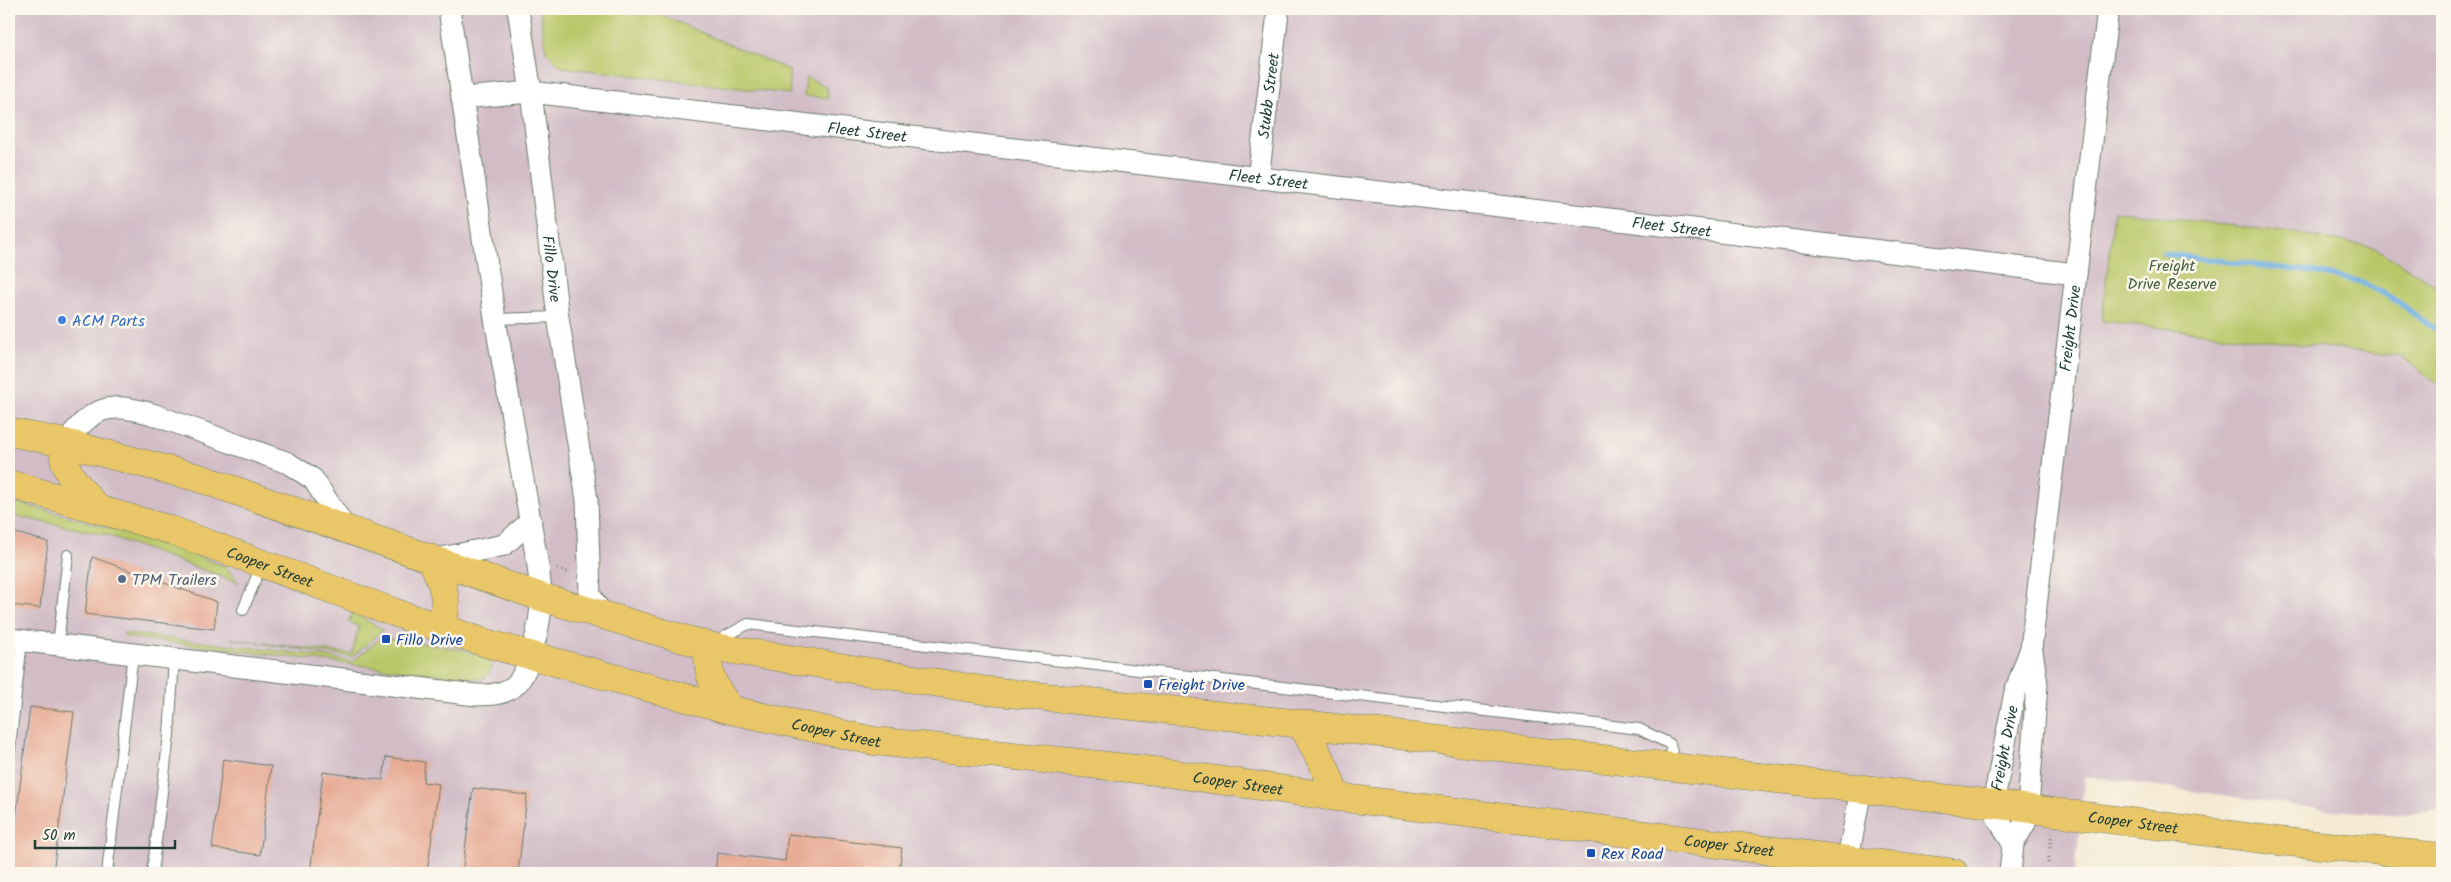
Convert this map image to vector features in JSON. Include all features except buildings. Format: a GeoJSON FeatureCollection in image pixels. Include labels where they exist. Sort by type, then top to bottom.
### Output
{"type":"FeatureCollection","features":[{"type":"Feature","properties":{"kind":"main road","name":"Cooper Street"},"geometry":{"type":"LineString","coordinates":[[9,432],[65,443],[199,478],[541,598],[708,646],[989,691],[1302,724],[1675,769],[2028,808],[2278,841],[2442,857]]}},
{"type":"Feature","properties":{"kind":"main road"},"geometry":{"type":"LineString","coordinates":[[65,443],[62,454],[67,471],[96,507]]}},
{"type":"Feature","properties":{"kind":"main road","name":"Cooper Street"},"geometry":{"type":"LineString","coordinates":[[9,484],[96,507],[171,530],[433,625],[530,655],[732,710],[874,740],[1155,771],[1850,866],[1954,873]]}},
{"type":"Feature","properties":{"kind":"main road"},"geometry":{"type":"LineString","coordinates":[[432,560],[444,588],[447,604],[444,618],[433,625]]}},
{"type":"Feature","properties":{"kind":"main road"},"geometry":{"type":"LineString","coordinates":[[708,646],[708,668],[713,686],[732,710]]}},
{"type":"Feature","properties":{"kind":"main road"},"geometry":{"type":"LineString","coordinates":[[1302,724],[1326,770],[1336,797]]}},
{"type":"Feature","properties":{"kind":"street"},"geometry":{"type":"LineString","coordinates":[[16,640],[476,696],[499,694],[515,686],[523,675],[539,625],[541,598],[531,521],[495,319],[449,9]]}},
{"type":"Feature","properties":{"kind":"street","name":"Fillo Drive"},"geometry":{"type":"LineString","coordinates":[[518,9],[531,92],[558,317],[587,500],[590,595],[602,614]]}},
{"type":"Feature","properties":{"kind":"street","name":"Freight Drive"},"geometry":{"type":"LineString","coordinates":[[2013,844],[1997,817],[1993,804],[2015,692],[2031,648],[2108,9]]}},
{"type":"Feature","properties":{"kind":"street","name":"Stubb Street"},"geometry":{"type":"LineString","coordinates":[[1258,178],[1278,13]]}},
{"type":"Feature","properties":{"kind":"street","name":"Fleet Street"},"geometry":{"type":"LineString","coordinates":[[462,98],[531,92],[2076,274]]}},
{"type":"Feature","properties":{"kind":"street"},"geometry":{"type":"LineString","coordinates":[[65,443],[81,422],[97,411],[112,406],[152,414],[288,463],[314,479],[346,529]]}},
{"type":"Feature","properties":{"kind":"street"},"geometry":{"type":"LineString","coordinates":[[432,560],[504,546],[531,521]]}},
{"type":"Feature","properties":{"kind":"street","name":"Freight Drive"},"geometry":{"type":"LineString","coordinates":[[2010,873],[2013,844],[2026,821],[2028,808],[2037,684],[2031,648]]}},
{"type":"Feature","properties":{"kind":"street"},"geometry":{"type":"LineString","coordinates":[[1850,866],[1861,789]]}},
{"type":"Feature","properties":{"kind":"lane"},"geometry":{"type":"LineString","coordinates":[[495,319],[558,317]]}},
{"type":"Feature","properties":{"kind":"lane"},"geometry":{"type":"LineString","coordinates":[[58,645],[68,555]]}},
{"type":"Feature","properties":{"kind":"lane"},"geometry":{"type":"LineString","coordinates":[[243,610],[262,563]]}},
{"type":"Feature","properties":{"kind":"lane"},"geometry":{"type":"LineString","coordinates":[[708,646],[748,624],[1639,729],[1670,744],[1675,769]]}},
{"type":"Feature","properties":{"kind":"lane"},"geometry":{"type":"LineString","coordinates":[[9,756],[16,640]]}},
{"type":"Feature","properties":{"kind":"lane"},"geometry":{"type":"LineString","coordinates":[[107,873],[133,654]]}},
{"type":"Feature","properties":{"kind":"lane"},"geometry":{"type":"LineString","coordinates":[[152,873],[168,735],[174,659]]}},
{"type":"Feature","properties":{"kind":"path"},"geometry":{"type":"LineString","coordinates":[[552,565],[578,575]]}},
{"type":"Feature","properties":{"kind":"path"},"geometry":{"type":"LineString","coordinates":[[2048,863],[2052,832]]}},
{"type":"Feature","properties":{"kind":"shaded area"},"geometry":{"type":"Polygon","coordinates":[[[9,9],[2442,9],[2442,290],[2374,247],[2300,234],[2115,211],[2102,320],[2400,356],[2442,388],[2442,808],[2405,815],[2321,809],[2085,776],[2075,873],[9,873],[9,9]]]}},
{"type":"Feature","properties":{"kind":"green space"},"geometry":{"type":"Polygon","coordinates":[[[540,9],[647,9],[789,70],[790,94],[561,67],[546,52],[540,9]]]}},
{"type":"Feature","properties":{"kind":"green space"},"geometry":{"type":"Polygon","coordinates":[[[806,77],[827,87],[828,98],[804,96],[806,77]]]}},
{"type":"Feature","properties":{"kind":"green space","name":"Freight Drive Reserve"},"geometry":{"type":"Polygon","coordinates":[[[2114,211],[2300,234],[2374,247],[2442,290],[2442,388],[2400,356],[2102,321],[2114,211]]]}},
{"type":"Feature","properties":{"kind":"green space"},"geometry":{"type":"Polygon","coordinates":[[[9,500],[156,541],[225,566],[239,583],[107,535],[9,515],[9,500]]]}},
{"type":"Feature","properties":{"kind":"green space"},"geometry":{"type":"Polygon","coordinates":[[[353,612],[383,630],[352,657],[231,639],[352,654],[359,626],[348,622],[353,612]]]}},
{"type":"Feature","properties":{"kind":"green space"},"geometry":{"type":"Polygon","coordinates":[[[123,633],[323,656],[352,662],[383,636],[409,645],[411,640],[471,652],[489,660],[492,668],[485,678],[472,679],[126,637],[123,633]]]}},
{"type":"Feature","properties":{"kind":"waterway"},"geometry":{"type":"LineString","coordinates":[[2164,254],[2315,272],[2358,281],[2386,294],[2442,334]]}},
{"type":"Feature","properties":{"kind":"place","name":"ACM Parts"},"geometry":{"type":"Point","coordinates":[62,320]}},
{"type":"Feature","properties":{"kind":"place","name":"TPM Trailers"},"geometry":{"type":"Point","coordinates":[122,579]}},
{"type":"Feature","properties":{"kind":"place","name":"Fillo Drive"},"geometry":{"type":"Point","coordinates":[386,639]}},
{"type":"Feature","properties":{"kind":"place","name":"Freight Drive"},"geometry":{"type":"Point","coordinates":[1148,684]}},
{"type":"Feature","properties":{"kind":"place","name":"Rex Road"},"geometry":{"type":"Point","coordinates":[1591,853]}}]}
